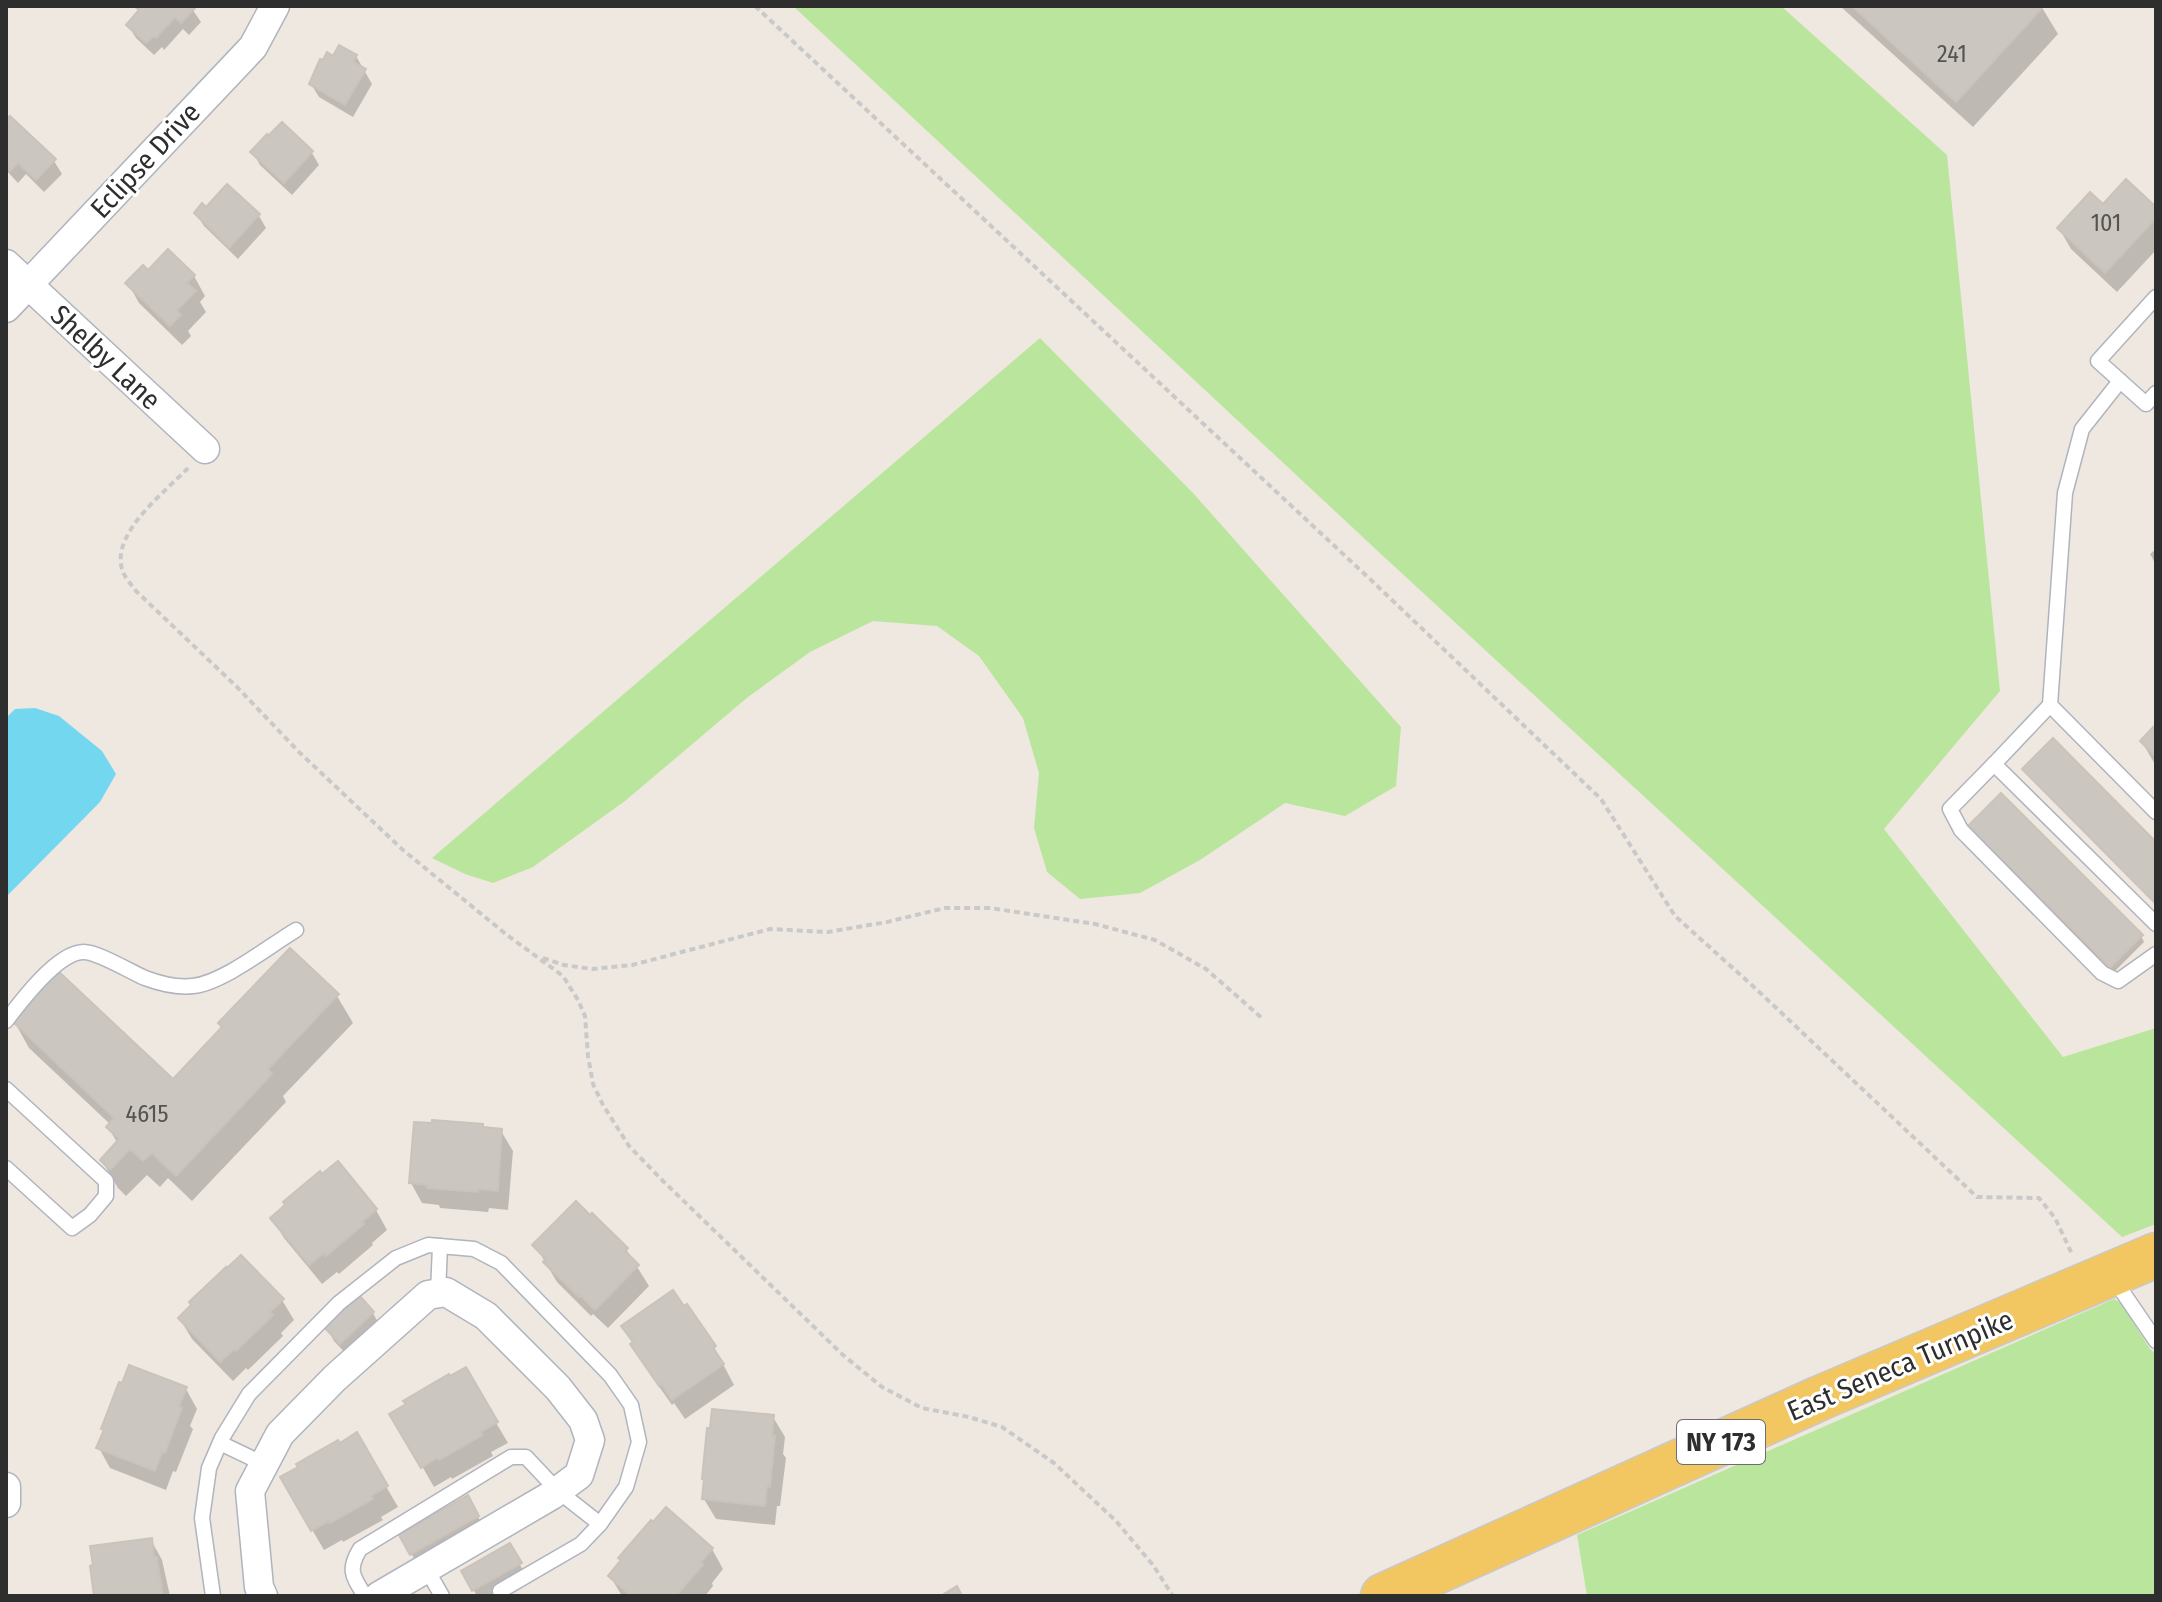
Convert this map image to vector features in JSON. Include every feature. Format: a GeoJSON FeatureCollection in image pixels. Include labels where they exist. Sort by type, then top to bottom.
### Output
{"type":"FeatureCollection","features":[{"type":"Feature","properties":{"kind":"main road","name":"East Seneca Turnpike"},"geometry":{"type":"LineString","coordinates":[[1383,1596],[1820,1398],[2156,1255]]}},
{"type":"Feature","properties":{"kind":"street","name":"Eclipse Drive"},"geometry":{"type":"LineString","coordinates":[[6,308],[253,47],[275,6]]}},
{"type":"Feature","properties":{"kind":"street","name":"Shelby Lane"},"geometry":{"type":"LineString","coordinates":[[6,264],[205,449]]}},
{"type":"Feature","properties":{"kind":"street"},"geometry":{"type":"LineString","coordinates":[[263,1596],[259,1587],[250,1491],[280,1434],[335,1378],[428,1295],[446,1292],[486,1316],[558,1388],[583,1420],[590,1440],[579,1475],[558,1491],[379,1596]]}},
{"type":"Feature","properties":{"kind":"street"},"geometry":{"type":"LineString","coordinates":[[6,1487],[6,1503]]}},
{"type":"Feature","properties":{"kind":"lane"},"geometry":{"type":"LineString","coordinates":[[2156,297],[2098,361],[2146,404],[2156,393]]}},
{"type":"Feature","properties":{"kind":"lane"},"geometry":{"type":"LineString","coordinates":[[2120,381],[2082,429],[2065,493],[2050,705],[1950,809],[1961,830],[2102,973],[2118,981],[2156,954]]}},
{"type":"Feature","properties":{"kind":"lane"},"geometry":{"type":"LineString","coordinates":[[2050,705],[2156,812]]}},
{"type":"Feature","properties":{"kind":"lane"},"geometry":{"type":"LineString","coordinates":[[1994,764],[2156,924]]}},
{"type":"Feature","properties":{"kind":"lane"},"geometry":{"type":"LineString","coordinates":[[6,1021],[59,961],[82,952],[171,987],[198,986],[228,972],[296,930]]}},
{"type":"Feature","properties":{"kind":"lane"},"geometry":{"type":"LineString","coordinates":[[6,1089],[106,1181],[106,1196],[90,1215],[72,1228],[6,1168]]}},
{"type":"Feature","properties":{"kind":"lane"},"geometry":{"type":"LineString","coordinates":[[213,1596],[202,1518],[209,1468],[249,1394],[339,1303],[396,1258],[428,1245],[474,1249],[501,1263],[610,1375],[631,1405],[639,1442],[626,1487],[600,1524],[581,1544],[500,1591]]}},
{"type":"Feature","properties":{"kind":"lane"},"geometry":{"type":"LineString","coordinates":[[438,1293],[440,1246]]}},
{"type":"Feature","properties":{"kind":"lane"},"geometry":{"type":"LineString","coordinates":[[2099,1280],[2156,1341]]}},
{"type":"Feature","properties":{"kind":"lane"},"geometry":{"type":"LineString","coordinates":[[220,1443],[264,1464]]}},
{"type":"Feature","properties":{"kind":"lane"},"geometry":{"type":"LineString","coordinates":[[365,1596],[352,1575],[353,1560],[360,1549],[511,1457],[526,1457],[558,1491],[600,1524]]}},
{"type":"Feature","properties":{"kind":"lane"},"geometry":{"type":"LineString","coordinates":[[426,1568],[442,1596]]}},
{"type":"Feature","properties":{"kind":"path"},"geometry":{"type":"LineString","coordinates":[[755,6],[1349,558],[1601,799],[1675,916],[1977,1197],[2039,1198],[2099,1280]]}},
{"type":"Feature","properties":{"kind":"path"},"geometry":{"type":"LineString","coordinates":[[205,449],[134,523],[122,548],[121,564],[124,576],[136,591],[403,850],[507,935],[563,976],[585,1016],[593,1084],[603,1105],[629,1146],[663,1181],[843,1355],[882,1387],[922,1408],[1002,1427],[1054,1463],[1116,1521],[1153,1565],[1173,1596]]}},
{"type":"Feature","properties":{"kind":"path"},"geometry":{"type":"LineString","coordinates":[[537,955],[564,965],[592,969],[632,965],[770,929],[828,932],[945,908],[990,908],[1095,924],[1155,940],[1206,969],[1263,1019]]}},
{"type":"Feature","properties":{"kind":"green space"},"geometry":{"type":"Polygon","coordinates":[[[793,6],[1781,6],[1947,155],[2000,691],[1884,829],[2063,1057],[2156,1028],[2156,1224],[2122,1237],[1382,555],[793,6]]]}},
{"type":"Feature","properties":{"kind":"green space"},"geometry":{"type":"Polygon","coordinates":[[[1040,338],[1193,493],[1401,727],[1396,786],[1345,816],[1285,803],[1200,860],[1140,893],[1080,899],[1047,872],[1034,828],[1039,773],[1023,718],[979,656],[937,626],[873,621],[810,652],[748,697],[625,801],[533,867],[493,883],[432,858],[1040,338]]]}},
{"type":"Feature","properties":{"kind":"green space"},"geometry":{"type":"Polygon","coordinates":[[[2114,1299],[2121,1303],[2156,1354],[2156,1596],[1587,1596],[1577,1535],[2114,1299]]]}},
{"type":"Feature","properties":{"kind":"water"},"geometry":{"type":"Polygon","coordinates":[[[35,708],[59,716],[102,751],[116,774],[100,802],[6,897],[6,718],[15,709],[35,708]]]}},
{"type":"Feature","properties":{"kind":"building"},"geometry":{"type":"Polygon","coordinates":[[[134,6],[195,8],[181,23],[175,17],[156,38],[154,36],[146,43],[126,25],[139,10],[134,6]]]}},
{"type":"Feature","properties":{"kind":"building"},"geometry":{"type":"Polygon","coordinates":[[[1852,6],[2044,6],[1956,102],[1852,6]]]}},
{"type":"Feature","properties":{"kind":"building"},"geometry":{"type":"Polygon","coordinates":[[[339,45],[357,55],[353,62],[366,69],[345,105],[309,84],[320,59],[323,60],[327,52],[333,56],[339,45]]]}},
{"type":"Feature","properties":{"kind":"building"},"geometry":{"type":"Polygon","coordinates":[[[10,116],[56,159],[36,180],[18,163],[10,171],[6,167],[6,120],[10,116]]]}},
{"type":"Feature","properties":{"kind":"building"},"geometry":{"type":"Polygon","coordinates":[[[282,122],[313,151],[284,183],[250,152],[282,122]]]}},
{"type":"Feature","properties":{"kind":"building"},"geometry":{"type":"Polygon","coordinates":[[[2126,179],[2156,207],[2156,218],[2105,273],[2057,228],[2090,192],[2103,204],[2126,179]]]}},
{"type":"Feature","properties":{"kind":"building"},"geometry":{"type":"Polygon","coordinates":[[[227,184],[260,214],[229,248],[194,213],[202,203],[206,207],[227,184]]]}},
{"type":"Feature","properties":{"kind":"building"},"geometry":{"type":"Polygon","coordinates":[[[168,249],[195,275],[187,283],[196,291],[177,310],[181,315],[170,326],[125,283],[143,265],[148,270],[168,249]]]}},
{"type":"Feature","properties":{"kind":"building"},"geometry":{"type":"Polygon","coordinates":[[[2156,724],[2156,757],[2140,741],[2156,724]]]}},
{"type":"Feature","properties":{"kind":"building"},"geometry":{"type":"Polygon","coordinates":[[[2053,738],[2156,842],[2156,904],[2022,769],[2053,738]]]}},
{"type":"Feature","properties":{"kind":"building"},"geometry":{"type":"Polygon","coordinates":[[[2001,793],[2143,935],[2110,968],[1968,826],[2001,793]]]}},
{"type":"Feature","properties":{"kind":"building"},"geometry":{"type":"Polygon","coordinates":[[[290,948],[339,994],[268,1069],[272,1074],[176,1176],[152,1153],[143,1161],[130,1149],[110,1170],[100,1160],[119,1139],[106,1127],[114,1118],[11,1020],[58,971],[173,1079],[222,1027],[218,1023],[290,948]]]}},
{"type":"Feature","properties":{"kind":"building"},"geometry":{"type":"Polygon","coordinates":[[[432,1120],[483,1124],[483,1127],[502,1129],[498,1191],[427,1188],[427,1185],[409,1183],[414,1122],[432,1123],[432,1120]]]}},
{"type":"Feature","properties":{"kind":"building"},"geometry":{"type":"Polygon","coordinates":[[[338,1161],[377,1209],[326,1256],[324,1253],[309,1265],[270,1218],[285,1205],[283,1202],[320,1171],[322,1174],[338,1161]]]}},
{"type":"Feature","properties":{"kind":"building"},"geometry":{"type":"Polygon","coordinates":[[[576,1201],[628,1248],[625,1251],[639,1265],[595,1310],[543,1262],[546,1259],[532,1245],[576,1201]]]}},
{"type":"Feature","properties":{"kind":"building"},"geometry":{"type":"Polygon","coordinates":[[[241,1255],[284,1299],[270,1312],[273,1315],[220,1362],[178,1318],[191,1305],[189,1302],[241,1255]]]}},
{"type":"Feature","properties":{"kind":"building"},"geometry":{"type":"Polygon","coordinates":[[[673,1290],[684,1306],[687,1304],[716,1346],[713,1348],[724,1364],[672,1400],[630,1344],[633,1342],[621,1326],[673,1290]]]}},
{"type":"Feature","properties":{"kind":"building"},"geometry":{"type":"Polygon","coordinates":[[[359,1295],[374,1312],[340,1344],[324,1327],[359,1295]]]}},
{"type":"Feature","properties":{"kind":"building"},"geometry":{"type":"Polygon","coordinates":[[[129,1365],[187,1387],[165,1453],[162,1452],[155,1471],[96,1448],[119,1382],[122,1383],[129,1365]]]}},
{"type":"Feature","properties":{"kind":"building"},"geometry":{"type":"Polygon","coordinates":[[[466,1367],[498,1422],[481,1432],[483,1435],[421,1468],[389,1414],[406,1404],[403,1401],[466,1367]]]}},
{"type":"Feature","properties":{"kind":"building"},"geometry":{"type":"Polygon","coordinates":[[[712,1409],[774,1415],[770,1487],[767,1486],[765,1506],[702,1499],[707,1428],[710,1428],[712,1409]]]}},
{"type":"Feature","properties":{"kind":"building"},"geometry":{"type":"Polygon","coordinates":[[[357,1432],[388,1486],[371,1496],[373,1499],[311,1531],[280,1477],[298,1467],[296,1464],[357,1432]]]}},
{"type":"Feature","properties":{"kind":"building"},"geometry":{"type":"Polygon","coordinates":[[[468,1495],[479,1516],[410,1555],[399,1535],[468,1495]]]}},
{"type":"Feature","properties":{"kind":"building"},"geometry":{"type":"Polygon","coordinates":[[[666,1507],[713,1548],[701,1562],[703,1565],[676,1596],[631,1596],[608,1576],[621,1560],[618,1558],[666,1507]]]}},
{"type":"Feature","properties":{"kind":"building"},"geometry":{"type":"Polygon","coordinates":[[[152,1538],[163,1596],[94,1596],[90,1546],[152,1538]]]}},
{"type":"Feature","properties":{"kind":"building"},"geometry":{"type":"Polygon","coordinates":[[[510,1543],[522,1563],[472,1591],[461,1571],[510,1543]]]}},
{"type":"Feature","properties":{"kind":"building"},"geometry":{"type":"Polygon","coordinates":[[[957,1586],[962,1596],[944,1594],[957,1586]]]}}]}
